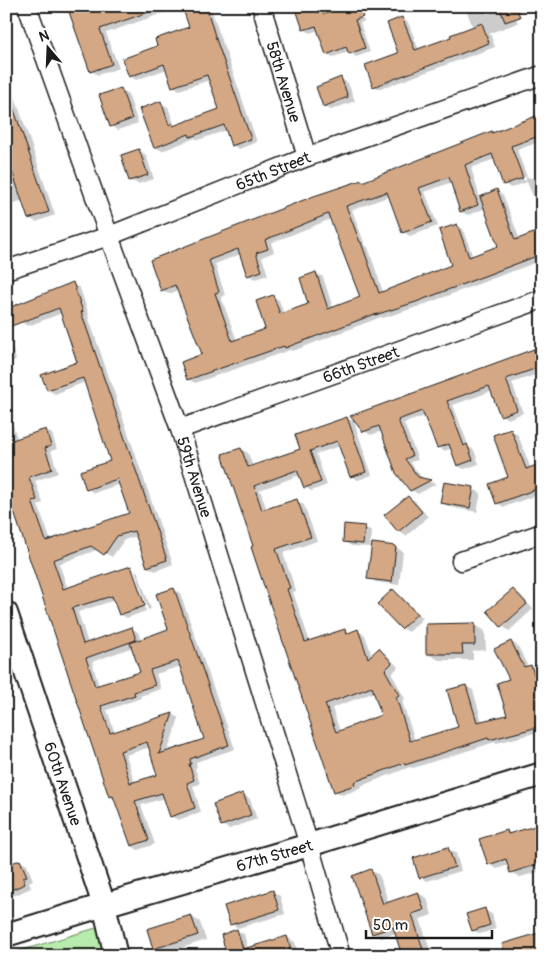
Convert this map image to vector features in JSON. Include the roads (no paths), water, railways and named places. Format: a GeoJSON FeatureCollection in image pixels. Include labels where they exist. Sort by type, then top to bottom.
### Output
{"type":"FeatureCollection","features":[{"type":"Feature","properties":{"kind":"street","name":"59th Avenue"},"geometry":{"type":"LineString","coordinates":[[27,6],[180,429],[309,846],[340,956]]}},
{"type":"Feature","properties":{"kind":"street","name":"58th Avenue"},"geometry":{"type":"LineString","coordinates":[[261,6],[307,157]]}},
{"type":"Feature","properties":{"kind":"street","name":"65th Street"},"geometry":{"type":"LineString","coordinates":[[6,270],[109,236],[307,157],[542,75]]}},
{"type":"Feature","properties":{"kind":"street","name":"66th Street"},"geometry":{"type":"LineString","coordinates":[[180,429],[542,299]]}},
{"type":"Feature","properties":{"kind":"street"},"geometry":{"type":"LineString","coordinates":[[461,561],[542,533]]}},
{"type":"Feature","properties":{"kind":"street","name":"60th Avenue"},"geometry":{"type":"LineString","coordinates":[[6,614],[104,904],[116,956]]}},
{"type":"Feature","properties":{"kind":"street","name":"67th Street"},"geometry":{"type":"LineString","coordinates":[[6,935],[104,904],[309,846],[542,774]]}}]}
